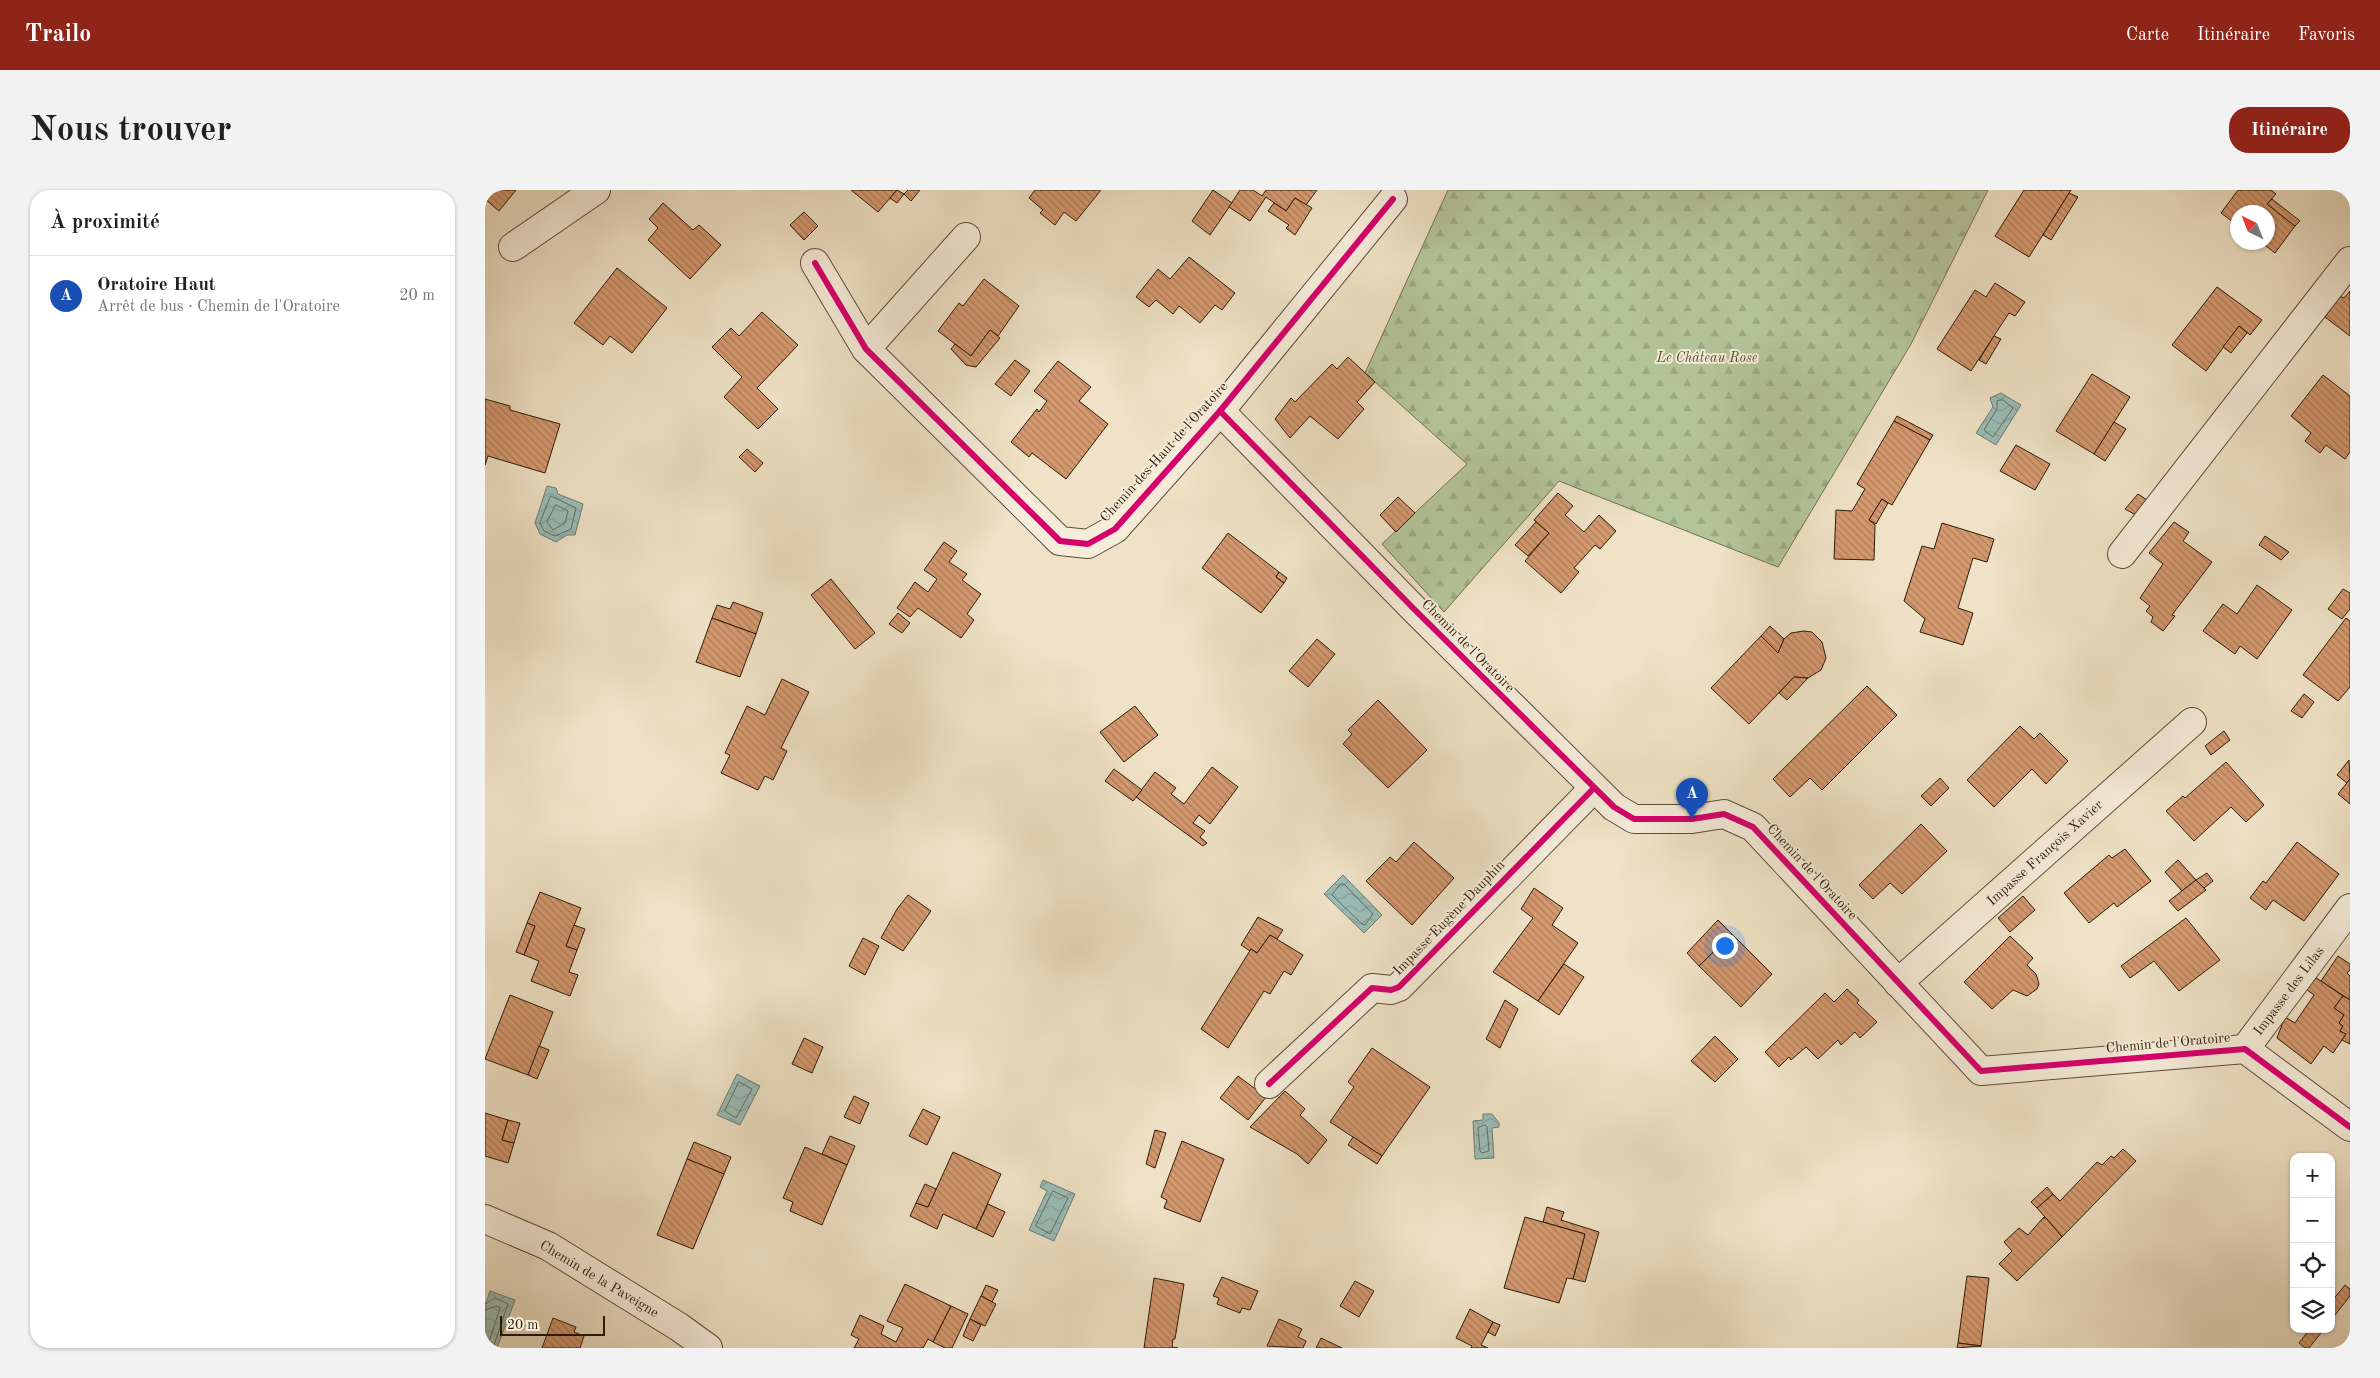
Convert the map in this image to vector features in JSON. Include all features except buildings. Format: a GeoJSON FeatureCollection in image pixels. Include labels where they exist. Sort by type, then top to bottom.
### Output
{"type":"FeatureCollection","features":[{"type":"Feature","properties":{"kind":"street"},"geometry":{"type":"LineString","coordinates":[[513,247],[596,190]]}},
{"type":"Feature","properties":{"kind":"street","name":"Chemin des Haut de l'Oratoire"},"geometry":{"type":"LineString","coordinates":[[815,263],[866,349],[1060,541],[1088,544],[1115,529],[1220,410],[1393,199]]}},
{"type":"Feature","properties":{"kind":"street"},"geometry":{"type":"LineString","coordinates":[[866,349],[966,237]]}},
{"type":"Feature","properties":{"kind":"street"},"geometry":{"type":"LineString","coordinates":[[2122,554],[2350,261]]}},
{"type":"Feature","properties":{"kind":"street","name":"Chemin de l'Oratoire"},"geometry":{"type":"LineString","coordinates":[[1220,410],[1593,789],[1614,807],[1634,819],[1692,819],[1724,814],[1753,827],[1981,1071],[2245,1049],[2350,1127]]}},
{"type":"Feature","properties":{"kind":"street","name":"Impasse François Xavier"},"geometry":{"type":"LineString","coordinates":[[1898,983],[2192,722]]}},
{"type":"Feature","properties":{"kind":"street","name":"Impasse Eugène Dauphin"},"geometry":{"type":"LineString","coordinates":[[1269,1084],[1372,988],[1391,990],[1399,987],[1593,789]]}},
{"type":"Feature","properties":{"kind":"street","name":"Impasse des Lilas"},"geometry":{"type":"LineString","coordinates":[[2245,1049],[2350,908]]}},
{"type":"Feature","properties":{"kind":"street","name":"Chemin de la Paveigne"},"geometry":{"type":"LineString","coordinates":[[485,1219],[548,1246],[679,1327],[708,1348]]}},
{"type":"Feature","properties":{"kind":"green space","name":"Le Château Rose"},"geometry":{"type":"Polygon","coordinates":[[[1448,190],[1988,190],[1911,344],[1778,567],[1559,481],[1444,612],[1382,544],[1467,464],[1365,373],[1448,190]]]}},
{"type":"Feature","properties":{"kind":"water"},"geometry":{"type":"Polygon","coordinates":[[[2001,393],[2021,405],[1996,445],[1976,433],[1993,407],[1990,398],[2001,393]]]}},
{"type":"Feature","properties":{"kind":"water"},"geometry":{"type":"Polygon","coordinates":[[[547,486],[556,488],[558,494],[583,504],[575,535],[567,535],[556,542],[540,534],[535,523],[547,486]]]}},
{"type":"Feature","properties":{"kind":"water"},"geometry":{"type":"Polygon","coordinates":[[[1343,875],[1382,915],[1364,933],[1324,894],[1343,875]]]}},
{"type":"Feature","properties":{"kind":"water"},"geometry":{"type":"Polygon","coordinates":[[[737,1074],[760,1086],[740,1125],[717,1115],[737,1074]]]}},
{"type":"Feature","properties":{"kind":"water"},"geometry":{"type":"Polygon","coordinates":[[[1483,1114],[1492,1114],[1499,1123],[1499,1127],[1492,1128],[1494,1158],[1475,1159],[1473,1121],[1483,1120],[1483,1114]]]}},
{"type":"Feature","properties":{"kind":"water"},"geometry":{"type":"Polygon","coordinates":[[[1043,1180],[1075,1194],[1054,1241],[1029,1230],[1047,1191],[1040,1187],[1043,1180]]]}},
{"type":"Feature","properties":{"kind":"water"},"geometry":{"type":"Polygon","coordinates":[[[490,1291],[515,1300],[497,1348],[485,1347],[485,1305],[490,1291]]]}},
{"type":"Feature","properties":{"kind":"cycle path"},"geometry":{"type":"LineString","coordinates":[[815,263],[866,349],[1060,541],[1088,544],[1115,529],[1220,411],[1393,199]]}},
{"type":"Feature","properties":{"kind":"cycle path"},"geometry":{"type":"LineString","coordinates":[[1220,411],[1415,610],[1614,807],[1634,819],[1692,819],[1724,814],[1753,827],[1981,1071],[2245,1049],[2350,1127]]}},
{"type":"Feature","properties":{"kind":"cycle path"},"geometry":{"type":"LineString","coordinates":[[1269,1084],[1372,988],[1391,990],[1399,987],[1593,789]]}},
{"type":"Feature","properties":{"kind":"place","name":"Oratoire Haut"},"geometry":{"type":"Point","coordinates":[1692,819]}}]}
